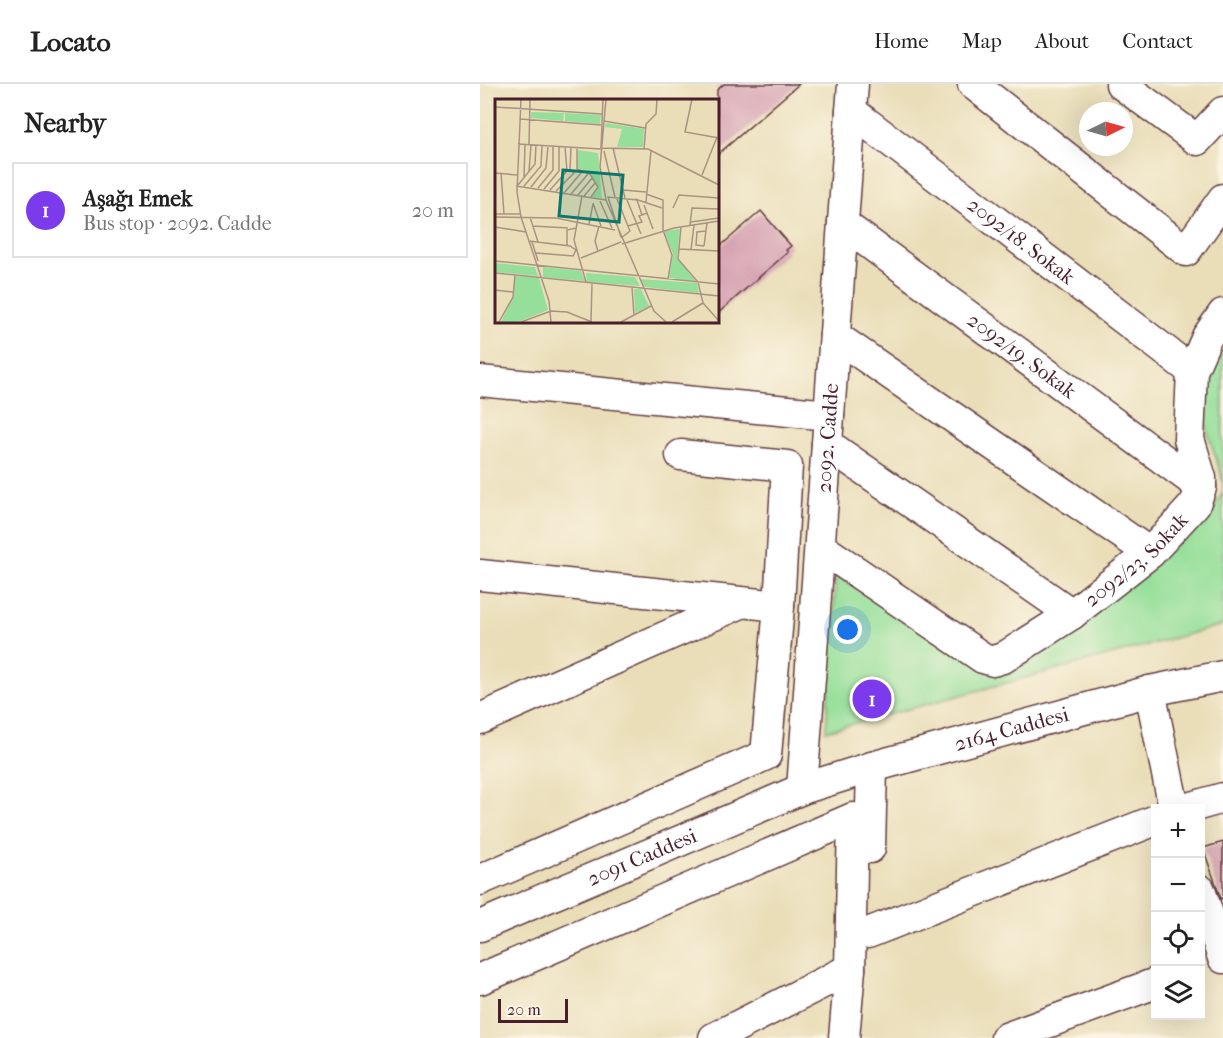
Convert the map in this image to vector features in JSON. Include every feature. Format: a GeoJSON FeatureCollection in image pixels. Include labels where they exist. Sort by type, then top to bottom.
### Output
{"type":"FeatureCollection","features":[{"type":"Feature","properties":{"kind":"street"},"geometry":{"type":"LineString","coordinates":[[973,84],[1186,250],[1223,199]]}},
{"type":"Feature","properties":{"kind":"street"},"geometry":{"type":"LineString","coordinates":[[1121,84],[1197,140],[1223,112]]}},
{"type":"Feature","properties":{"kind":"street","name":"2092. Cadde"},"geometry":{"type":"LineString","coordinates":[[802,789],[852,98]]}},
{"type":"Feature","properties":{"kind":"street","name":"2092/18. Sokak"},"geometry":{"type":"LineString","coordinates":[[852,98],[1192,371]]}},
{"type":"Feature","properties":{"kind":"street","name":"2092/19. Sokak"},"geometry":{"type":"LineString","coordinates":[[843,224],[1201,487]]}},
{"type":"Feature","properties":{"kind":"street"},"geometry":{"type":"LineString","coordinates":[[1201,487],[1201,478],[1189,439],[1192,371],[1207,337],[1223,314]]}},
{"type":"Feature","properties":{"kind":"street"},"geometry":{"type":"LineString","coordinates":[[835,336],[1150,553]]}},
{"type":"Feature","properties":{"kind":"street"},"geometry":{"type":"LineString","coordinates":[[480,381],[829,415]]}},
{"type":"Feature","properties":{"kind":"street"},"geometry":{"type":"LineString","coordinates":[[827,444],[1072,614]]}},
{"type":"Feature","properties":{"kind":"street"},"geometry":{"type":"LineString","coordinates":[[480,880],[766,755],[779,606],[787,466],[681,455]]}},
{"type":"Feature","properties":{"kind":"street","name":"2092/23. Sokak"},"geometry":{"type":"LineString","coordinates":[[820,547],[983,658],[993,661],[1003,658],[1072,614],[1150,553],[1195,504],[1201,487]]}},
{"type":"Feature","properties":{"kind":"street"},"geometry":{"type":"LineString","coordinates":[[480,575],[779,606]]}},
{"type":"Feature","properties":{"kind":"street"},"geometry":{"type":"LineString","coordinates":[[480,719],[743,602]]}},
{"type":"Feature","properties":{"kind":"street","name":"2164 Caddesi"},"geometry":{"type":"LineString","coordinates":[[802,789],[872,767],[1150,691],[1223,676]]}},
{"type":"Feature","properties":{"kind":"street"},"geometry":{"type":"LineString","coordinates":[[1150,691],[1173,804]]}},
{"type":"Feature","properties":{"kind":"street"},"geometry":{"type":"LineString","coordinates":[[865,1038],[872,767]]}},
{"type":"Feature","properties":{"kind":"street","name":"2091 Caddesi"},"geometry":{"type":"LineString","coordinates":[[480,926],[802,789]]}},
{"type":"Feature","properties":{"kind":"street"},"geometry":{"type":"LineString","coordinates":[[1202,804],[1223,798]]}},
{"type":"Feature","properties":{"kind":"street"},"geometry":{"type":"LineString","coordinates":[[480,979],[853,818],[850,969],[843,1038]]}},
{"type":"Feature","properties":{"kind":"street"},"geometry":{"type":"LineString","coordinates":[[868,933],[1151,822]]}},
{"type":"Feature","properties":{"kind":"street"},"geometry":{"type":"LineString","coordinates":[[1203,966],[1223,958],[1205,905]]}},
{"type":"Feature","properties":{"kind":"street"},"geometry":{"type":"LineString","coordinates":[[714,1038],[850,969]]}},
{"type":"Feature","properties":{"kind":"street"},"geometry":{"type":"LineString","coordinates":[[1006,1038],[1151,984]]}},
{"type":"Feature","properties":{"kind":"green space"},"geometry":{"type":"Polygon","coordinates":[[[1223,352],[1223,490],[1203,404],[1208,379],[1223,352]]]}},
{"type":"Feature","properties":{"kind":"green space"},"geometry":{"type":"Polygon","coordinates":[[[1223,490],[1223,625],[826,731],[836,575],[990,668],[1036,657],[1213,511],[1223,490]]]}},
{"type":"Feature","properties":{"kind":"building"},"geometry":{"type":"Polygon","coordinates":[[[724,84],[799,84],[718,154],[717,90],[724,84]]]}},
{"type":"Feature","properties":{"kind":"building"},"geometry":{"type":"Polygon","coordinates":[[[761,211],[791,246],[786,250],[788,252],[718,313],[718,248],[761,211]]]}},
{"type":"Feature","properties":{"kind":"building"},"geometry":{"type":"Polygon","coordinates":[[[1223,842],[1223,899],[1221,899],[1205,854],[1205,847],[1223,842]]]}},
{"type":"Feature","properties":{"kind":"place","name":"Aşağı Emek"},"geometry":{"type":"Point","coordinates":[872,699]}}]}
